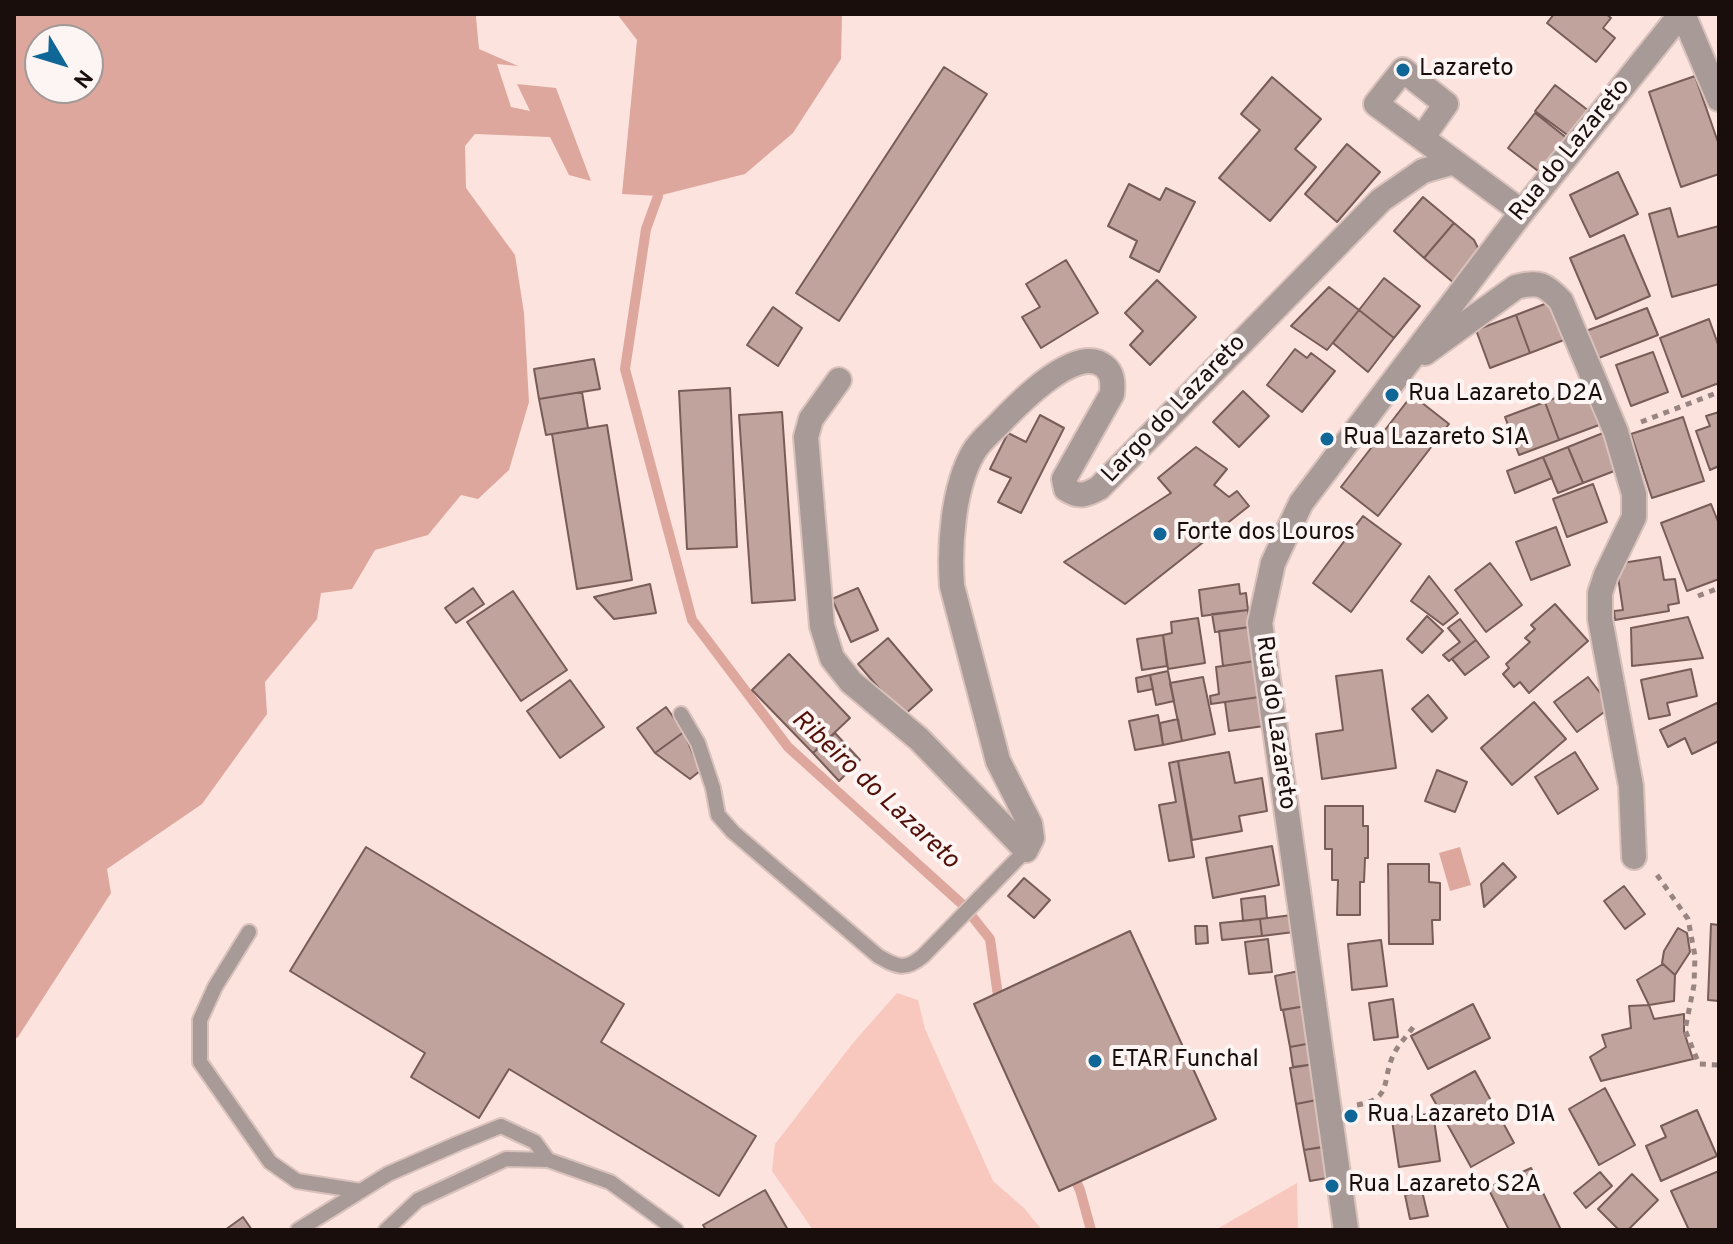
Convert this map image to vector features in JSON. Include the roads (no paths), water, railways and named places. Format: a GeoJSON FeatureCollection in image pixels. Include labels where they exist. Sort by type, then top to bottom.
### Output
{"type":"FeatureCollection","features":[{"type":"Feature","properties":{"kind":"street"},"geometry":{"type":"LineString","coordinates":[[1682,14],[1719,99]]}},
{"type":"Feature","properties":{"kind":"street","name":"Rua do Lazareto"},"geometry":{"type":"LineString","coordinates":[[1346,1230],[1260,623],[1273,563],[1301,503],[1522,212],[1682,14]]}},
{"type":"Feature","properties":{"kind":"street"},"geometry":{"type":"LineString","coordinates":[[1422,138],[1522,212]]}},
{"type":"Feature","properties":{"kind":"street","name":"Largo do Lazareto"},"geometry":{"type":"LineString","coordinates":[[1026,850],[1032,838],[1030,824],[998,761],[952,586],[950,557],[960,478],[974,449],[1043,382],[1077,362],[1092,360],[1105,366],[1114,380],[1112,394],[1064,479],[1066,489],[1074,494],[1084,496],[1099,488],[1381,200],[1423,171],[1454,162]]}},
{"type":"Feature","properties":{"kind":"street"},"geometry":{"type":"LineString","coordinates":[[1401,371],[1516,287],[1533,283],[1548,287],[1561,301],[1616,432],[1634,494],[1634,517],[1600,593],[1600,619],[1642,862]]}},
{"type":"Feature","properties":{"kind":"street"},"geometry":{"type":"LineString","coordinates":[[839,380],[811,419],[806,437],[822,626],[832,658],[851,682],[919,739],[1026,850]]}},
{"type":"Feature","properties":{"kind":"lane"},"geometry":{"type":"LineString","coordinates":[[681,714],[698,743],[713,788],[718,815],[733,832],[890,963],[903,967],[923,956],[1026,850]]}},
{"type":"Feature","properties":{"kind":"lane"},"geometry":{"type":"LineString","coordinates":[[249,932],[215,987],[200,1020],[200,1062],[270,1162],[297,1181],[361,1191]]}},
{"type":"Feature","properties":{"kind":"lane"},"geometry":{"type":"LineString","coordinates":[[298,1230],[388,1174],[501,1126],[535,1142],[548,1160]]}},
{"type":"Feature","properties":{"kind":"lane"},"geometry":{"type":"LineString","coordinates":[[386,1230],[418,1200],[506,1159],[548,1160],[610,1182],[676,1230]]}},
{"type":"Feature","properties":{"kind":"waterway","name":"Ribeiro do Lazareto"},"geometry":{"type":"LineString","coordinates":[[658,196],[646,229],[625,369],[692,620],[788,747],[963,905],[990,939],[999,1003]]}},
{"type":"Feature","properties":{"kind":"waterway","name":"Ribeiro do Lazareto"},"geometry":{"type":"LineString","coordinates":[[1071,1171],[1080,1190],[1091,1230]]}},
{"type":"Feature","properties":{"kind":"place","name":"Lazareto"},"geometry":{"type":"Point","coordinates":[1403,70]}},
{"type":"Feature","properties":{"kind":"place","name":"Rua Lazareto D2A"},"geometry":{"type":"Point","coordinates":[1392,395]}},
{"type":"Feature","properties":{"kind":"place","name":"Rua Lazareto S1A"},"geometry":{"type":"Point","coordinates":[1327,439]}},
{"type":"Feature","properties":{"kind":"place","name":"Forte dos Louros"},"geometry":{"type":"Point","coordinates":[1160,534]}},
{"type":"Feature","properties":{"kind":"place","name":"ETAR Funchal"},"geometry":{"type":"Point","coordinates":[1095,1061]}},
{"type":"Feature","properties":{"kind":"place","name":"Rua Lazareto D1A"},"geometry":{"type":"Point","coordinates":[1351,1116]}},
{"type":"Feature","properties":{"kind":"place","name":"Rua Lazareto S2A"},"geometry":{"type":"Point","coordinates":[1332,1186]}}]}
